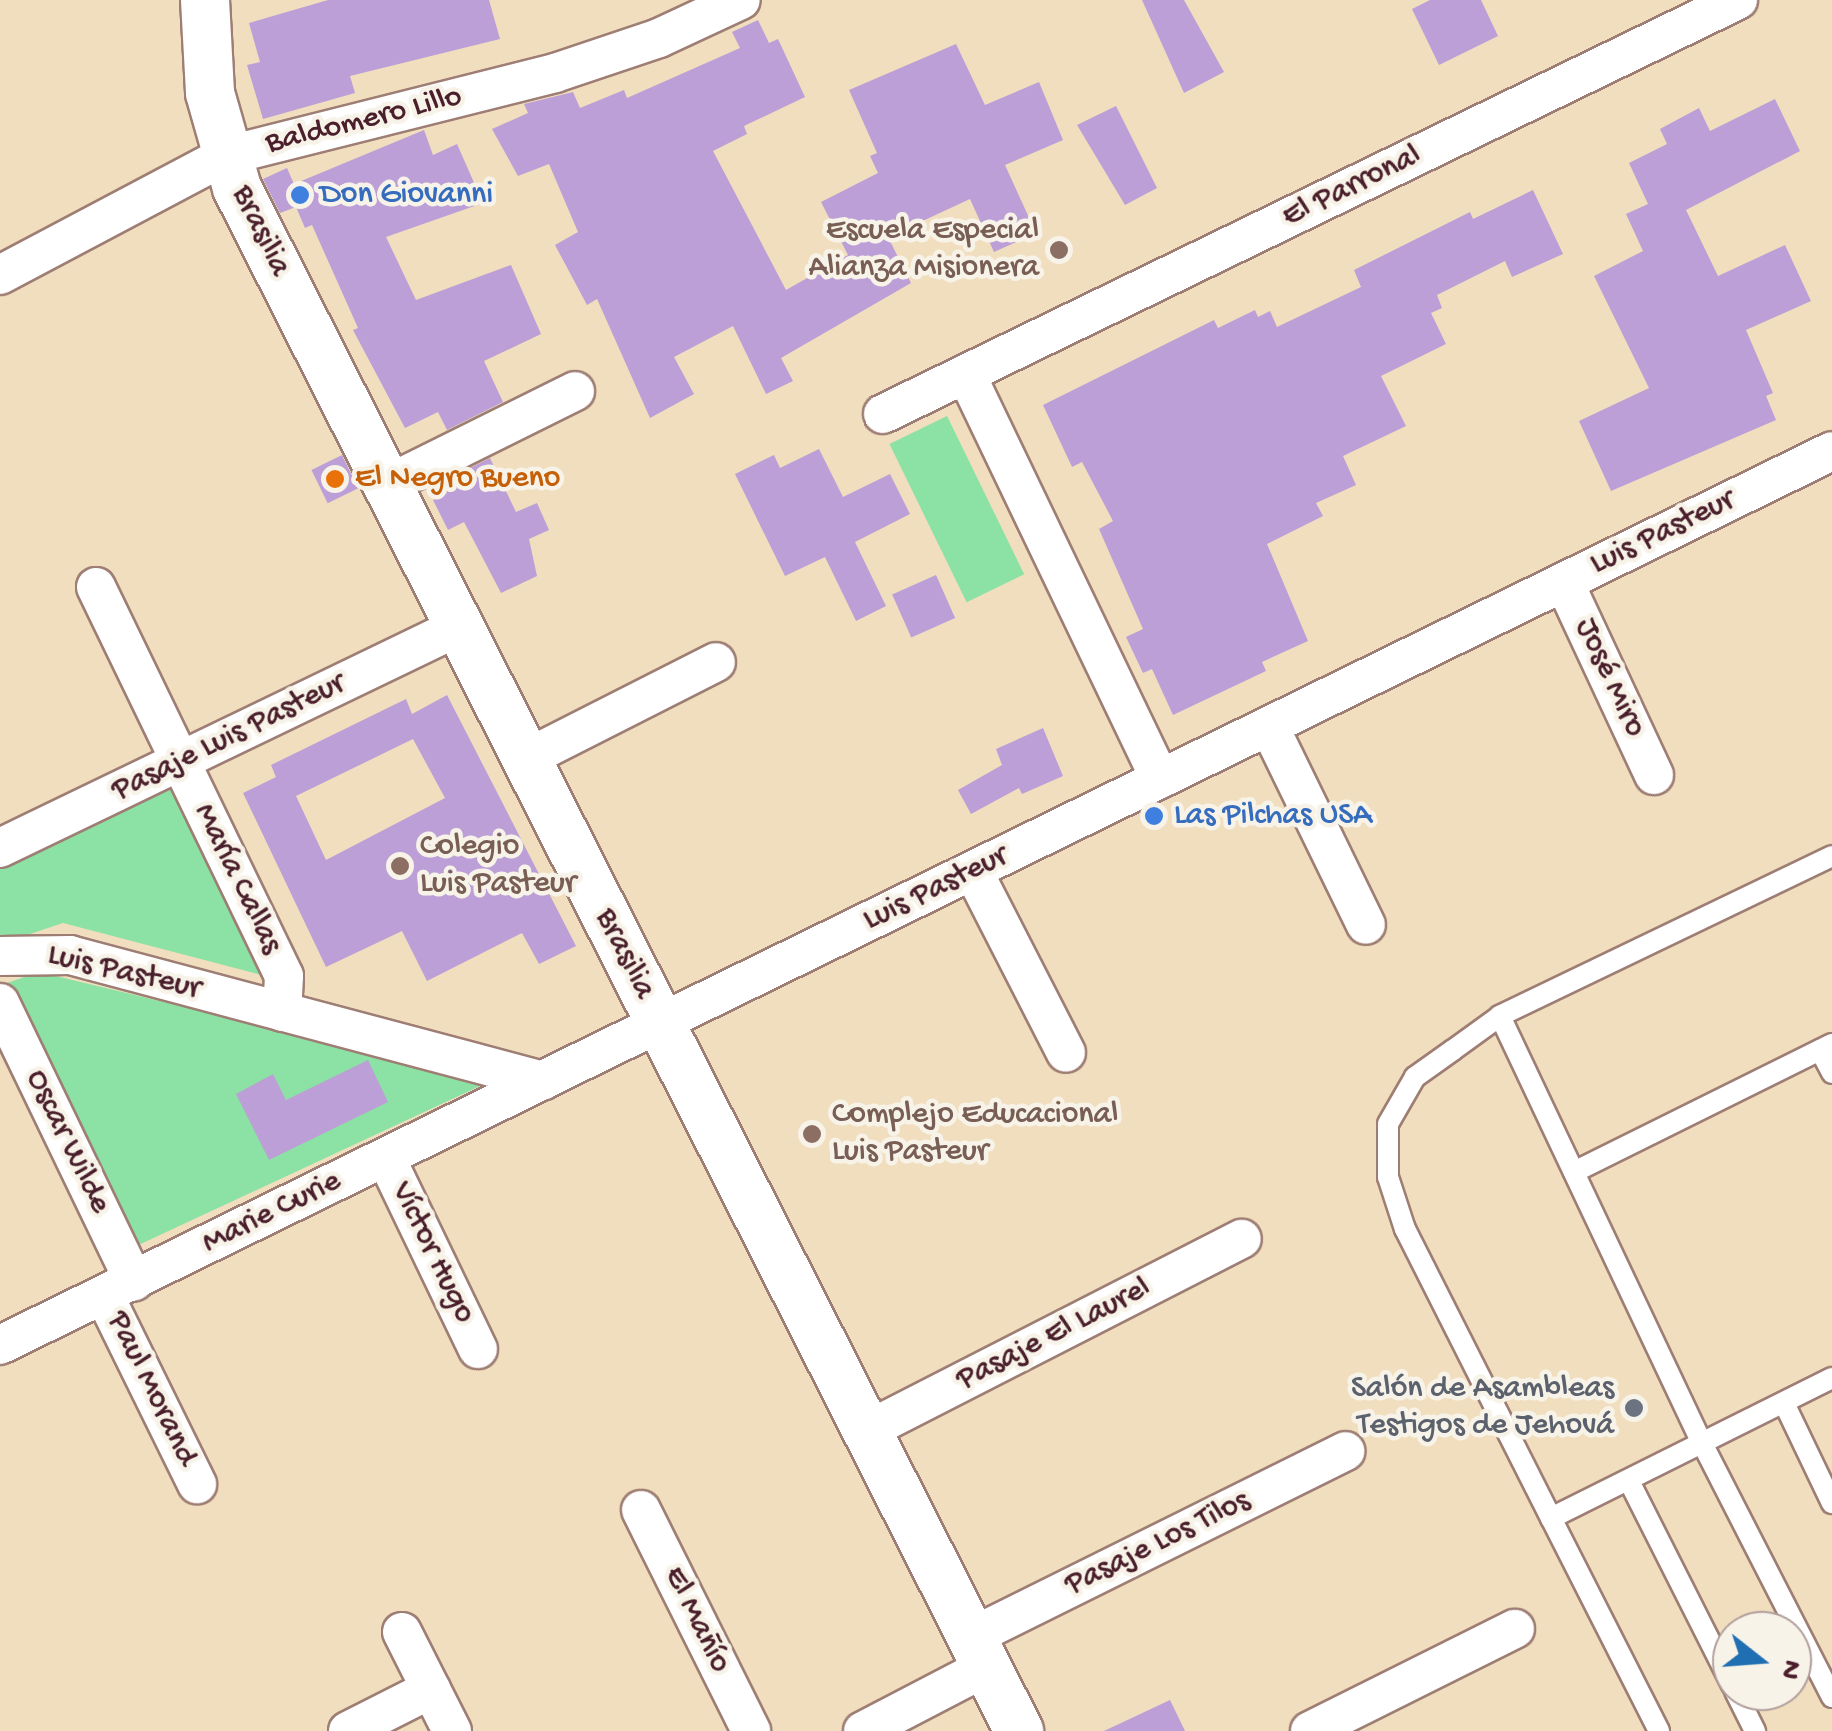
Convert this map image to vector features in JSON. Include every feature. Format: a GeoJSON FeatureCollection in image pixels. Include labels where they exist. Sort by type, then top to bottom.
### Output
{"type":"FeatureCollection","features":[{"type":"Feature","properties":{"kind":"street","name":"Brasilia"},"geometry":{"type":"LineString","coordinates":[[205,0],[210,93],[225,156],[386,485],[1019,1731]]}},
{"type":"Feature","properties":{"kind":"street","name":"Baldomero Lillo"},"geometry":{"type":"LineString","coordinates":[[0,275],[225,156],[574,68],[741,0]]}},
{"type":"Feature","properties":{"kind":"street","name":"El Parronal"},"geometry":{"type":"LineString","coordinates":[[883,414],[1738,0]]}},
{"type":"Feature","properties":{"kind":"street"},"geometry":{"type":"LineString","coordinates":[[966,374],[1160,779]]}},
{"type":"Feature","properties":{"kind":"street"},"geometry":{"type":"LineString","coordinates":[[386,485],[575,391]]}},
{"type":"Feature","properties":{"kind":"street","name":"Luis Pasteur"},"geometry":{"type":"LineString","coordinates":[[0,956],[70,955],[543,1081],[1832,450]]}},
{"type":"Feature","properties":{"kind":"street","name":"José Miro"},"geometry":{"type":"LineString","coordinates":[[1564,582],[1654,775]]}},
{"type":"Feature","properties":{"kind":"street","name":"María Callas"},"geometry":{"type":"LineString","coordinates":[[96,587],[284,976],[282,1012]]}},
{"type":"Feature","properties":{"kind":"street","name":"Pasaje Luis Pasteur"},"geometry":{"type":"LineString","coordinates":[[0,848],[458,627]]}},
{"type":"Feature","properties":{"kind":"street"},"geometry":{"type":"LineString","coordinates":[[525,759],[716,662]]}},
{"type":"Feature","properties":{"kind":"street"},"geometry":{"type":"LineString","coordinates":[[1269,726],[1366,925]]}},
{"type":"Feature","properties":{"kind":"street"},"geometry":{"type":"LineString","coordinates":[[974,870],[1066,1052]]}},
{"type":"Feature","properties":{"kind":"street","name":"Oscar Wilde"},"geometry":{"type":"LineString","coordinates":[[0,1003],[119,1288]]}},
{"type":"Feature","properties":{"kind":"street","name":"Marie Curie"},"geometry":{"type":"LineString","coordinates":[[0,1345],[543,1081]]}},
{"type":"Feature","properties":{"kind":"street","name":"Víctor Hugo"},"geometry":{"type":"LineString","coordinates":[[386,1158],[478,1349]]}},
{"type":"Feature","properties":{"kind":"street","name":"Pasaje El Laurel"},"geometry":{"type":"LineString","coordinates":[[866,1431],[1242,1239]]}},
{"type":"Feature","properties":{"kind":"street","name":"Paul Morand"},"geometry":{"type":"LineString","coordinates":[[119,1288],[197,1484]]}},
{"type":"Feature","properties":{"kind":"street","name":"Pasaje Los Tilos"},"geometry":{"type":"LineString","coordinates":[[863,1731],[979,1652],[1345,1452]]}},
{"type":"Feature","properties":{"kind":"street","name":"El Mañío"},"geometry":{"type":"LineString","coordinates":[[641,1510],[751,1731]]}},
{"type":"Feature","properties":{"kind":"street"},"geometry":{"type":"LineString","coordinates":[[1310,1731],[1514,1629]]}},
{"type":"Feature","properties":{"kind":"street"},"geometry":{"type":"LineString","coordinates":[[402,1632],[452,1731]]}},
{"type":"Feature","properties":{"kind":"street"},"geometry":{"type":"LineString","coordinates":[[348,1731],[431,1689]]}},
{"type":"Feature","properties":{"kind":"lane"},"geometry":{"type":"LineString","coordinates":[[1659,1731],[1405,1229],[1388,1177],[1388,1124],[1416,1077],[1500,1016],[1832,856]]}},
{"type":"Feature","properties":{"kind":"lane"},"geometry":{"type":"LineString","coordinates":[[1500,1016],[1703,1445],[1832,1696]]}},
{"type":"Feature","properties":{"kind":"lane"},"geometry":{"type":"LineString","coordinates":[[1574,1172],[1826,1047],[1832,1073]]}},
{"type":"Feature","properties":{"kind":"lane"},"geometry":{"type":"LineString","coordinates":[[1551,1518],[1832,1378]]}},
{"type":"Feature","properties":{"kind":"lane"},"geometry":{"type":"LineString","coordinates":[[1784,1403],[1832,1503]]}},
{"type":"Feature","properties":{"kind":"lane"},"geometry":{"type":"LineString","coordinates":[[1629,1481],[1712,1645]]}},
{"type":"Feature","properties":{"kind":"green space"},"geometry":{"type":"Polygon","coordinates":[[[947,416],[1024,574],[967,602],[889,444],[947,416]]]}},
{"type":"Feature","properties":{"kind":"green space"},"geometry":{"type":"Polygon","coordinates":[[[172,783],[269,977],[63,923],[0,944],[0,864],[172,783]]]}},
{"type":"Feature","properties":{"kind":"green space"},"geometry":{"type":"Polygon","coordinates":[[[39,972],[476,1077],[480,1086],[132,1248],[4,984],[39,972]]]}},
{"type":"Feature","properties":{"kind":"building"},"geometry":{"type":"Polygon","coordinates":[[[328,0],[489,0],[500,39],[350,76],[355,93],[263,119],[247,65],[260,62],[249,23],[328,0]]]}},
{"type":"Feature","properties":{"kind":"building"},"geometry":{"type":"Polygon","coordinates":[[[1142,0],[1184,0],[1224,72],[1184,93],[1142,0]]]}},
{"type":"Feature","properties":{"kind":"building"},"geometry":{"type":"Polygon","coordinates":[[[1430,0],[1481,0],[1498,36],[1439,65],[1412,9],[1430,0]]]}},
{"type":"Feature","properties":{"kind":"building"},"geometry":{"type":"Polygon","coordinates":[[[758,20],[769,43],[778,39],[805,97],[744,126],[747,134],[713,151],[786,290],[848,255],[821,202],[878,173],[870,156],[877,153],[849,90],[956,44],[985,105],[1039,82],[1063,140],[1005,165],[1036,233],[994,252],[970,199],[888,237],[911,283],[781,358],[793,381],[766,394],[733,326],[674,357],[694,394],[650,418],[597,299],[587,305],[555,245],[578,232],[549,164],[518,176],[492,129],[528,113],[524,104],[573,92],[580,108],[624,90],[627,98],[740,48],[732,32],[758,20]]]}},
{"type":"Feature","properties":{"kind":"building"},"geometry":{"type":"Polygon","coordinates":[[[1775,99],[1800,151],[1686,210],[1718,276],[1785,245],[1811,301],[1746,330],[1773,393],[1766,396],[1776,420],[1611,491],[1579,421],[1649,388],[1594,276],[1643,251],[1626,214],[1648,204],[1629,163],[1667,144],[1660,129],[1699,108],[1710,131],[1775,99]]]}},
{"type":"Feature","properties":{"kind":"building"},"geometry":{"type":"Polygon","coordinates":[[[1116,106],[1157,188],[1125,205],[1077,125],[1116,106]]]}},
{"type":"Feature","properties":{"kind":"building"},"geometry":{"type":"Polygon","coordinates":[[[424,130],[433,155],[457,144],[483,203],[386,237],[416,300],[511,265],[541,334],[484,361],[503,402],[447,430],[438,412],[405,428],[353,330],[358,328],[312,225],[305,228],[296,207],[280,213],[263,179],[287,168],[294,184],[424,130]]]}},
{"type":"Feature","properties":{"kind":"building"},"geometry":{"type":"Polygon","coordinates":[[[1533,190],[1563,254],[1512,277],[1505,261],[1437,295],[1442,308],[1431,313],[1446,344],[1381,376],[1406,426],[1343,456],[1356,485],[1316,503],[1323,516],[1267,544],[1308,641],[1262,662],[1266,671],[1173,715],[1152,669],[1143,673],[1126,637],[1143,629],[1099,529],[1113,521],[1082,462],[1072,467],[1043,405],[1214,320],[1218,328],[1255,310],[1258,317],[1270,311],[1277,327],[1361,287],[1354,270],[1470,212],[1473,219],[1533,190]]]}},
{"type":"Feature","properties":{"kind":"building"},"geometry":{"type":"Polygon","coordinates":[[[819,449],[843,497],[890,474],[910,514],[855,542],[886,606],[856,621],[825,557],[785,576],[735,474],[774,455],[780,468],[819,449]]]}},
{"type":"Feature","properties":{"kind":"building","name":"El Negro Bueno"},"geometry":{"type":"Polygon","coordinates":[[[342,455],[358,488],[328,503],[311,470],[342,455]]]}},
{"type":"Feature","properties":{"kind":"building"},"geometry":{"type":"Polygon","coordinates":[[[490,458],[516,512],[537,503],[549,530],[529,539],[537,576],[501,593],[464,522],[448,530],[433,500],[447,493],[442,482],[490,458]]]}},
{"type":"Feature","properties":{"kind":"building"},"geometry":{"type":"Polygon","coordinates":[[[936,575],[955,618],[911,637],[892,595],[936,575]]]}},
{"type":"Feature","properties":{"kind":"building"},"geometry":{"type":"Polygon","coordinates":[[[447,695],[576,946],[539,964],[522,933],[427,981],[402,931],[326,967],[243,793],[276,777],[271,765],[406,699],[412,714],[447,695]],[[413,739],[296,796],[326,860],[445,798],[413,739]]]}},
{"type":"Feature","properties":{"kind":"building"},"geometry":{"type":"Polygon","coordinates":[[[1043,728],[1063,776],[1022,794],[1019,788],[971,814],[958,790],[1002,765],[996,749],[1043,728]]]}},
{"type":"Feature","properties":{"kind":"building"},"geometry":{"type":"Polygon","coordinates":[[[368,1060],[388,1102],[269,1160],[236,1094],[273,1074],[286,1100],[368,1060]]]}},
{"type":"Feature","properties":{"kind":"building"},"geometry":{"type":"Polygon","coordinates":[[[1170,1700],[1185,1731],[1104,1731],[1170,1700]]]}},
{"type":"Feature","properties":{"kind":"place","name":"Don Giovanni"},"geometry":{"type":"Point","coordinates":[300,195]}},
{"type":"Feature","properties":{"kind":"place","name":"Escuela Especial Alianza Misionera"},"geometry":{"type":"Point","coordinates":[1059,250]}},
{"type":"Feature","properties":{"kind":"place","name":"El Negro Bueno"},"geometry":{"type":"Point","coordinates":[335,479]}},
{"type":"Feature","properties":{"kind":"place","name":"Las Pilchas USA"},"geometry":{"type":"Point","coordinates":[1154,816]}},
{"type":"Feature","properties":{"kind":"place","name":"Colegio Luis Pasteur"},"geometry":{"type":"Point","coordinates":[400,866]}},
{"type":"Feature","properties":{"kind":"place","name":"Complejo Educacional Luis Pasteur"},"geometry":{"type":"Point","coordinates":[812,1134]}},
{"type":"Feature","properties":{"kind":"place","name":"Salón de Asambleas Testigos de Jehová"},"geometry":{"type":"Point","coordinates":[1634,1408]}}]}
